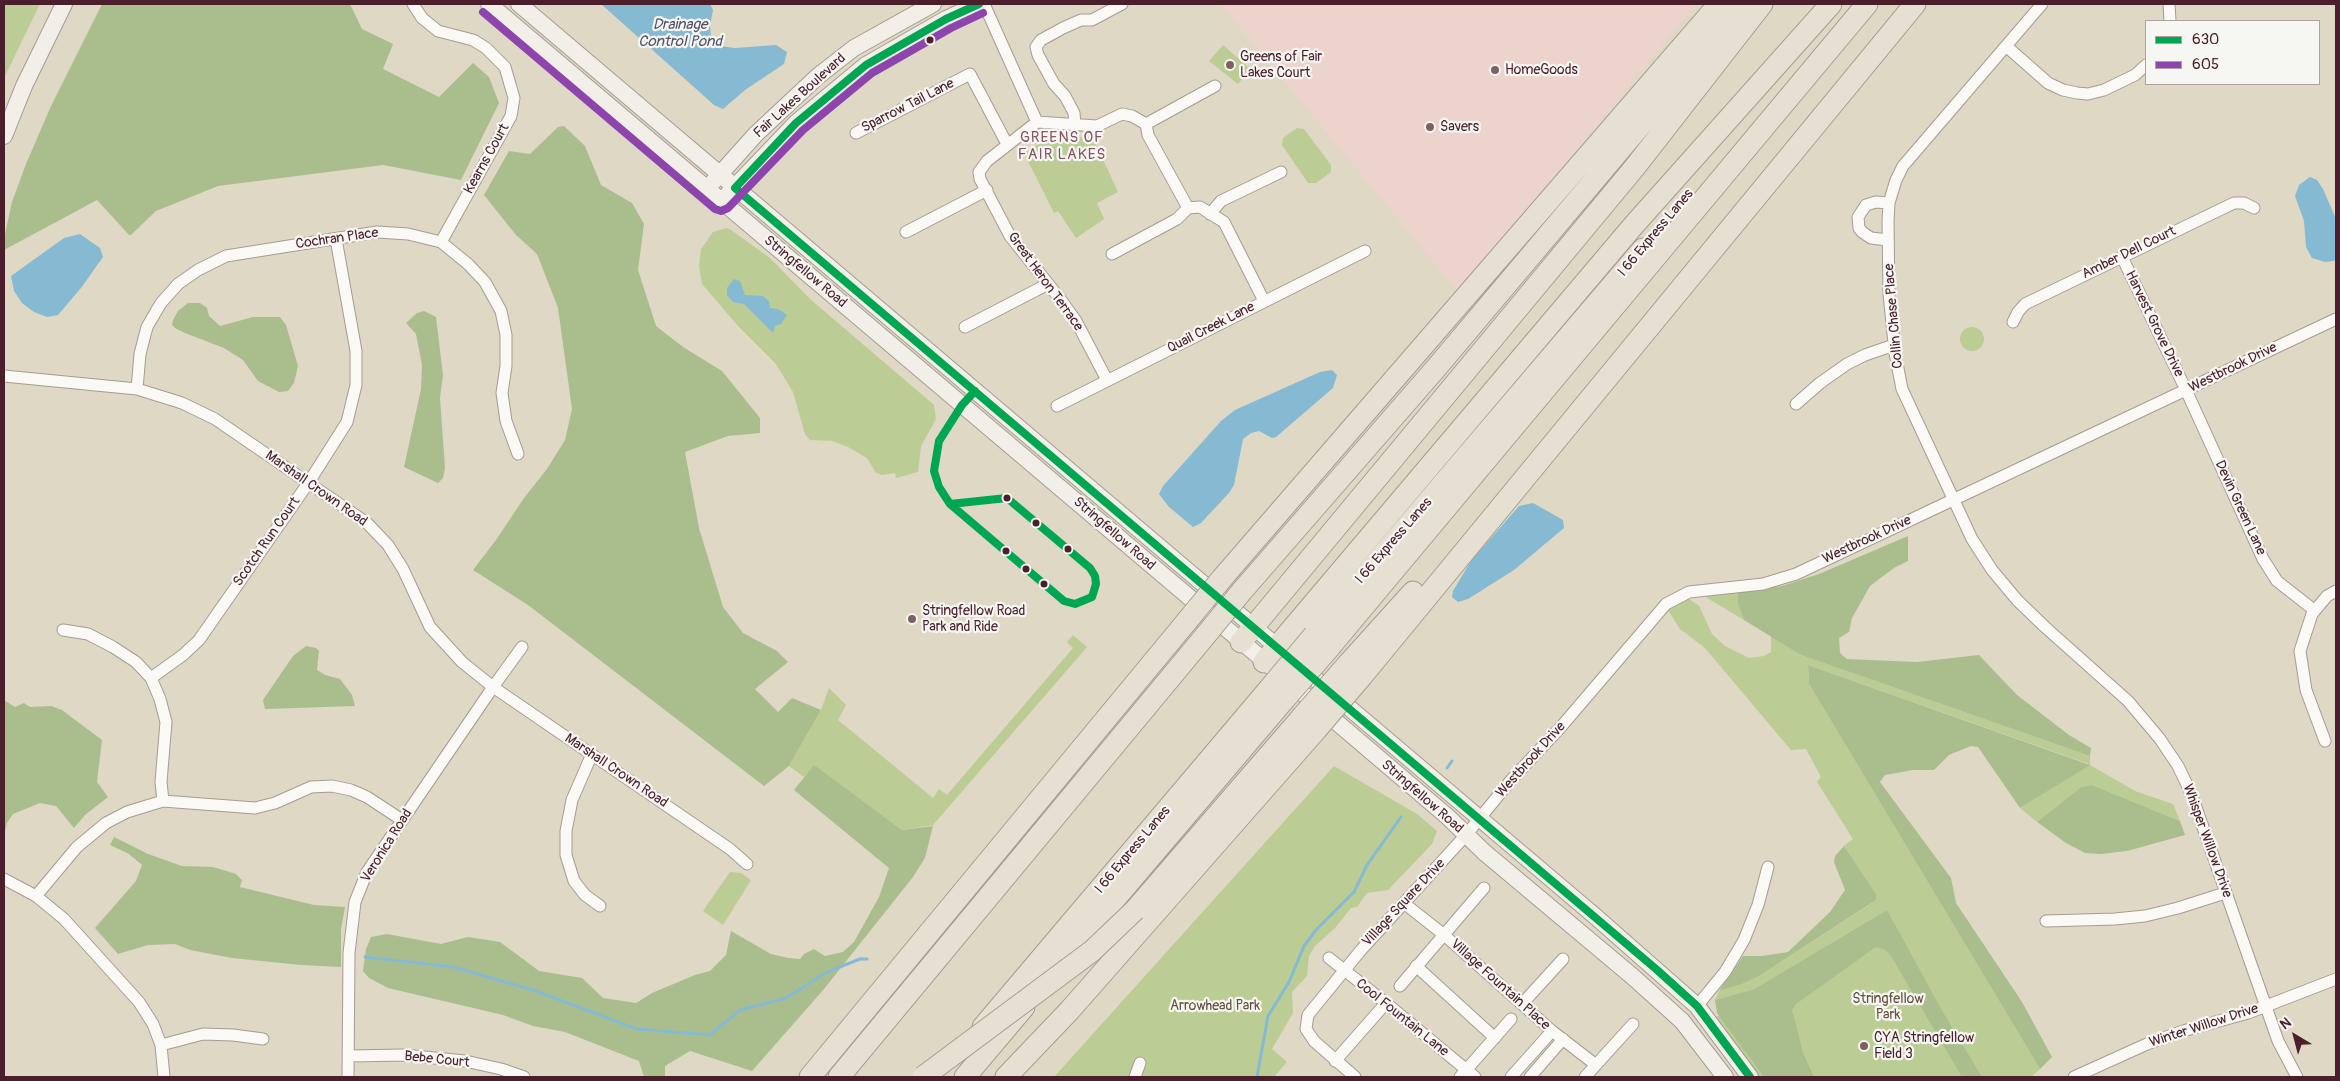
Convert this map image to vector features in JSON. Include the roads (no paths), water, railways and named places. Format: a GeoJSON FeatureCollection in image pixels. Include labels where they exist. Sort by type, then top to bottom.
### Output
{"type":"FeatureCollection","features":[{"type":"Feature","properties":{"kind":"highway"},"geometry":{"type":"LineString","coordinates":[[1649,86],[1702,4]]}},
{"type":"Feature","properties":{"kind":"highway"},"geometry":{"type":"LineString","coordinates":[[810,1077],[1224,576],[1719,4]]}},
{"type":"Feature","properties":{"kind":"highway"},"geometry":{"type":"LineString","coordinates":[[839,1077],[1242,592],[1437,367],[1743,4]]}},
{"type":"Feature","properties":{"kind":"highway"},"geometry":{"type":"LineString","coordinates":[[1248,634],[1635,167],[1762,4]]}},
{"type":"Feature","properties":{"kind":"highway"},"geometry":{"type":"LineString","coordinates":[[1271,654],[1633,226],[1831,4]]}},
{"type":"Feature","properties":{"kind":"highway","name":"I 66 Express Lanes"},"geometry":{"type":"LineString","coordinates":[[1321,641],[1532,380],[1764,105],[1846,4]]}},
{"type":"Feature","properties":{"kind":"highway"},"geometry":{"type":"LineString","coordinates":[[965,1077],[1321,641],[1867,4]]}},
{"type":"Feature","properties":{"kind":"highway"},"geometry":{"type":"LineString","coordinates":[[1006,1077],[1069,1011],[1309,724],[1534,464],[1915,4]]}},
{"type":"Feature","properties":{"kind":"highway","name":"I 66 Express Lanes"},"geometry":{"type":"LineString","coordinates":[[941,1077],[1276,695]]}},
{"type":"Feature","properties":{"kind":"highway"},"geometry":{"type":"LineString","coordinates":[[923,1077],[1092,951],[1135,910],[1309,724]]}},
{"type":"Feature","properties":{"kind":"main road"},"geometry":{"type":"LineString","coordinates":[[4,136],[24,86],[64,4]]}},
{"type":"Feature","properties":{"kind":"main road","name":"Stringfellow Road"},"geometry":{"type":"LineString","coordinates":[[489,4],[706,189],[1248,634]]}},
{"type":"Feature","properties":{"kind":"main road","name":"Stringfellow Road"},"geometry":{"type":"LineString","coordinates":[[519,4],[1271,654],[1466,835],[1682,1020],[1725,1077]]}},
{"type":"Feature","properties":{"kind":"main road","name":"Fair Lakes Boulevard"},"geometry":{"type":"LineString","coordinates":[[706,189],[768,123],[818,76],[854,48],[933,4]]}},
{"type":"Feature","properties":{"kind":"main road","name":"Fair Lakes Boulevard"},"geometry":{"type":"LineString","coordinates":[[721,201],[796,123],[866,66],[929,28],[979,4]]}},
{"type":"Feature","properties":{"kind":"main road","name":"Stringfellow Road"},"geometry":{"type":"LineString","coordinates":[[1271,654],[1480,819],[1697,1006],[1750,1077]]}},
{"type":"Feature","properties":{"kind":"street","name":"Kearns Court"},"geometry":{"type":"LineString","coordinates":[[413,4],[422,18],[438,31],[473,40],[486,48],[505,67],[514,98],[511,116],[441,242]]}},
{"type":"Feature","properties":{"kind":"street"},"geometry":{"type":"LineString","coordinates":[[984,4],[1037,122],[1097,126],[1122,114],[1132,116],[1146,124],[1148,135],[1188,208]]}},
{"type":"Feature","properties":{"kind":"street"},"geometry":{"type":"LineString","coordinates":[[1075,124],[1074,113],[1065,96],[1054,84],[1038,55],[1036,46],[1042,40],[1064,28],[1081,20],[1092,20],[1122,4]]}},
{"type":"Feature","properties":{"kind":"street","name":"Collin Chase Place"},"geometry":{"type":"LineString","coordinates":[[1954,499],[1902,389],[1894,345],[1889,294],[1889,203],[1896,180],[1903,166],[2042,4]]}},
{"type":"Feature","properties":{"kind":"street"},"geometry":{"type":"LineString","coordinates":[[2169,4],[2170,20]]}},
{"type":"Feature","properties":{"kind":"street"},"geometry":{"type":"LineString","coordinates":[[2006,46],[2048,83],[2063,90],[2077,93],[2088,94],[2104,90],[2136,75],[2145,67]]}},
{"type":"Feature","properties":{"kind":"street","name":"Sparrow Tail Lane"},"geometry":{"type":"LineString","coordinates":[[856,133],[970,74],[1007,144]]}},
{"type":"Feature","properties":{"kind":"street"},"geometry":{"type":"LineString","coordinates":[[1146,124],[1215,86]]}},
{"type":"Feature","properties":{"kind":"street","name":"Great Heron Terrace"},"geometry":{"type":"LineString","coordinates":[[1037,122],[1007,144],[987,161],[978,172],[1010,236],[1076,321],[1108,380]]}},
{"type":"Feature","properties":{"kind":"street"},"geometry":{"type":"LineString","coordinates":[[1210,214],[1221,201],[1282,172]]}},
{"type":"Feature","properties":{"kind":"street"},"geometry":{"type":"LineString","coordinates":[[906,232],[987,190]]}},
{"type":"Feature","properties":{"kind":"street"},"geometry":{"type":"LineString","coordinates":[[1888,240],[1871,238],[1862,232],[1859,228],[1858,217],[1866,204],[1876,202],[1889,203]]}},
{"type":"Feature","properties":{"kind":"street","name":"Amber Dell Court"},"geometry":{"type":"LineString","coordinates":[[2013,322],[2025,304],[2234,202],[2244,203],[2254,208]]}},
{"type":"Feature","properties":{"kind":"street"},"geometry":{"type":"LineString","coordinates":[[1112,254],[1177,219],[1188,208],[1200,207],[1224,222],[1264,301]]}},
{"type":"Feature","properties":{"kind":"street","name":"Cochran Place"},"geometry":{"type":"LineString","coordinates":[[137,389],[140,354],[147,327],[161,303],[184,279],[198,270],[226,256],[377,232],[408,234],[441,242],[468,264],[485,282],[501,311],[506,335],[506,366],[502,394],[506,421],[518,454]]}},
{"type":"Feature","properties":{"kind":"street","name":"Scotch Run Court"},"geometry":{"type":"LineString","coordinates":[[151,678],[183,656],[199,640],[309,482],[347,422],[356,385],[356,351],[336,239]]}},
{"type":"Feature","properties":{"kind":"street","name":"Quail Creek Lane"},"geometry":{"type":"LineString","coordinates":[[1057,406],[1365,251]]}},
{"type":"Feature","properties":{"kind":"street","name":"Harvest Grove Drive"},"geometry":{"type":"LineString","coordinates":[[2122,257],[2186,390]]}},
{"type":"Feature","properties":{"kind":"street"},"geometry":{"type":"LineString","coordinates":[[965,327],[1048,284]]}},
{"type":"Feature","properties":{"kind":"street","name":"Westbrook Drive"},"geometry":{"type":"LineString","coordinates":[[1466,835],[1666,604],[1689,592],[1702,589],[1764,584],[1779,580],[2336,319]]}},
{"type":"Feature","properties":{"kind":"street"},"geometry":{"type":"LineString","coordinates":[[1796,404],[1820,383],[1847,364],[1865,355],[1894,345]]}},
{"type":"Feature","properties":{"kind":"street","name":"Marshall Crown Road"},"geometry":{"type":"LineString","coordinates":[[4,376],[137,389],[182,402],[215,419],[367,523],[388,545],[403,569],[430,627],[462,662],[493,686],[730,849],[747,864]]}},
{"type":"Feature","properties":{"kind":"street","name":"Devin Green Lane"},"geometry":{"type":"LineString","coordinates":[[2186,390],[2264,559],[2277,581],[2314,610]]}},
{"type":"Feature","properties":{"kind":"street","name":"Whisper Willow Drive"},"geometry":{"type":"LineString","coordinates":[[1954,499],[1972,539],[2005,587],[2045,627],[2128,701],[2160,738],[2178,766],[2191,793],[2278,1041],[2296,1077]]}},
{"type":"Feature","properties":{"kind":"street"},"geometry":{"type":"LineString","coordinates":[[2324,741],[2306,690],[2300,651],[2305,631],[2314,610],[2327,596],[2336,591]]}},
{"type":"Feature","properties":{"kind":"street"},"geometry":{"type":"LineString","coordinates":[[64,630],[88,634],[113,647],[136,662],[151,678],[160,699],[166,722],[161,782],[163,801]]}},
{"type":"Feature","properties":{"kind":"street","name":"Veronica Road"},"geometry":{"type":"LineString","coordinates":[[348,1077],[349,953],[355,902],[367,872],[493,686],[522,647]]}},
{"type":"Feature","properties":{"kind":"street"},"geometry":{"type":"LineString","coordinates":[[592,754],[572,800],[566,831],[566,855],[574,881],[585,895],[600,906]]}},
{"type":"Feature","properties":{"kind":"street"},"geometry":{"type":"LineString","coordinates":[[36,896],[77,847],[106,823],[126,812],[163,801],[255,808],[275,803],[311,787],[332,786],[351,790],[367,797],[402,820]]}},
{"type":"Feature","properties":{"kind":"street","name":"Village Square Drive"},"geometry":{"type":"LineString","coordinates":[[1335,1061],[1314,1041],[1306,1029],[1308,1015],[1319,999],[1361,950],[1466,835]]}},
{"type":"Feature","properties":{"kind":"street"},"geometry":{"type":"LineString","coordinates":[[1697,1006],[1725,972],[1744,940],[1758,905],[1768,867]]}},
{"type":"Feature","properties":{"kind":"street"},"geometry":{"type":"LineString","coordinates":[[4,879],[36,896],[64,919],[139,1002],[153,1024],[161,1045],[164,1077]]}},
{"type":"Feature","properties":{"kind":"street"},"geometry":{"type":"LineString","coordinates":[[1400,986],[1484,888]]}},
{"type":"Feature","properties":{"kind":"street"},"geometry":{"type":"LineString","coordinates":[[2046,921],[2145,916],[2225,893]]}},
{"type":"Feature","properties":{"kind":"street","name":"Village Fountain Place"},"geometry":{"type":"LineString","coordinates":[[1405,904],[1443,934],[1552,1030],[1596,1065]]}},
{"type":"Feature","properties":{"kind":"street","name":"Cool Fountain Lane"},"geometry":{"type":"LineString","coordinates":[[1329,958],[1386,1002],[1467,1075]]}},
{"type":"Feature","properties":{"kind":"street"},"geometry":{"type":"LineString","coordinates":[[1522,1004],[1563,959]]}},
{"type":"Feature","properties":{"kind":"street"},"geometry":{"type":"LineString","coordinates":[[1416,966],[1495,1038]]}},
{"type":"Feature","properties":{"kind":"street","name":"Winter Willow Drive"},"geometry":{"type":"LineString","coordinates":[[2074,1077],[2147,1044],[2265,1006],[2336,980]]}},
{"type":"Feature","properties":{"kind":"street"},"geometry":{"type":"LineString","coordinates":[[1355,1077],[1335,1061],[1386,1002]]}},
{"type":"Feature","properties":{"kind":"street"},"geometry":{"type":"LineString","coordinates":[[1467,1075],[1511,1019]]}},
{"type":"Feature","properties":{"kind":"street"},"geometry":{"type":"LineString","coordinates":[[1585,1077],[1632,1024]]}},
{"type":"Feature","properties":{"kind":"street"},"geometry":{"type":"LineString","coordinates":[[1511,1077],[1552,1030]]}},
{"type":"Feature","properties":{"kind":"street"},"geometry":{"type":"LineString","coordinates":[[161,1045],[203,1034],[263,1039]]}},
{"type":"Feature","properties":{"kind":"street"},"geometry":{"type":"LineString","coordinates":[[1530,1077],[1563,1039]]}},
{"type":"Feature","properties":{"kind":"street","name":"Bebe Court"},"geometry":{"type":"LineString","coordinates":[[349,1056],[404,1055],[465,1061],[502,1069],[524,1077]]}},
{"type":"Feature","properties":{"kind":"street"},"geometry":{"type":"LineString","coordinates":[[1135,1077],[1140,1063]]}},
{"type":"Feature","properties":{"kind":"water","name":"Drainage Control Pond"},"geometry":{"type":"Polygon","coordinates":[[[601,4],[710,4],[713,10],[710,26],[711,38],[720,46],[735,48],[776,45],[787,52],[784,64],[745,90],[723,109],[714,105],[601,4]]]}},
{"type":"Feature","properties":{"kind":"water"},"geometry":{"type":"Polygon","coordinates":[[[2310,177],[2317,180],[2323,189],[2336,219],[2336,260],[2333,261],[2325,262],[2312,258],[2306,247],[2304,221],[2295,196],[2299,185],[2310,177]]]}},
{"type":"Feature","properties":{"kind":"water"},"geometry":{"type":"Polygon","coordinates":[[[80,234],[100,248],[103,257],[81,288],[58,315],[47,317],[34,312],[22,303],[14,291],[11,276],[64,238],[80,234]]]}},
{"type":"Feature","properties":{"kind":"water"},"geometry":{"type":"Polygon","coordinates":[[[734,279],[740,281],[745,295],[763,296],[769,301],[770,308],[778,309],[787,315],[781,324],[775,326],[773,333],[744,304],[733,302],[727,295],[727,288],[734,279]]]}},
{"type":"Feature","properties":{"kind":"water"},"geometry":{"type":"Polygon","coordinates":[[[1332,370],[1337,375],[1333,388],[1276,437],[1272,438],[1259,431],[1251,433],[1243,439],[1234,485],[1201,523],[1193,527],[1169,507],[1159,494],[1163,486],[1221,421],[1235,410],[1320,372],[1332,370]]]}},
{"type":"Feature","properties":{"kind":"water"},"geometry":{"type":"Polygon","coordinates":[[[1533,503],[1563,520],[1564,528],[1514,570],[1468,599],[1458,602],[1452,597],[1453,591],[1471,561],[1519,506],[1533,503]]]}},
{"type":"Feature","properties":{"kind":"waterway"},"geometry":{"type":"LineString","coordinates":[[1447,768],[1452,761]]}},
{"type":"Feature","properties":{"kind":"waterway"},"geometry":{"type":"LineString","coordinates":[[1257,1077],[1268,1016],[1289,982],[1304,946],[1316,930],[1354,892],[1367,865],[1401,817]]}},
{"type":"Feature","properties":{"kind":"waterway"},"geometry":{"type":"LineString","coordinates":[[365,957],[453,967],[533,990],[637,1029],[710,1035],[740,1010],[786,998],[827,972],[860,959],[867,959]]}},
{"type":"Feature","properties":{"kind":"place","name":"Greens of Fair Lakes Court"},"geometry":{"type":"Point","coordinates":[1230,65]}},
{"type":"Feature","properties":{"kind":"place","name":"HomeGoods"},"geometry":{"type":"Point","coordinates":[1495,70]}},
{"type":"Feature","properties":{"kind":"place","name":"Savers"},"geometry":{"type":"Point","coordinates":[1430,127]}},
{"type":"Feature","properties":{"kind":"place","name":"Stringfellow Road Park and Ride"},"geometry":{"type":"Point","coordinates":[912,619]}},
{"type":"Feature","properties":{"kind":"place","name":"CYA Stringfellow Field 3"},"geometry":{"type":"Point","coordinates":[1864,1046]}},
{"type":"Feature","properties":{"kind":"district","name":"GREENS OF FAIR LAKES"},"geometry":{"type":"Point","coordinates":[1062,146]}},
{"type":"Feature","properties":{"kind":"park label","name":"Arrowhead Park"},"geometry":{"type":"Point","coordinates":[1215,1006]}},
{"type":"Feature","properties":{"kind":"park label","name":"Stringfellow Park"},"geometry":{"type":"Point","coordinates":[1888,1008]}}]}
